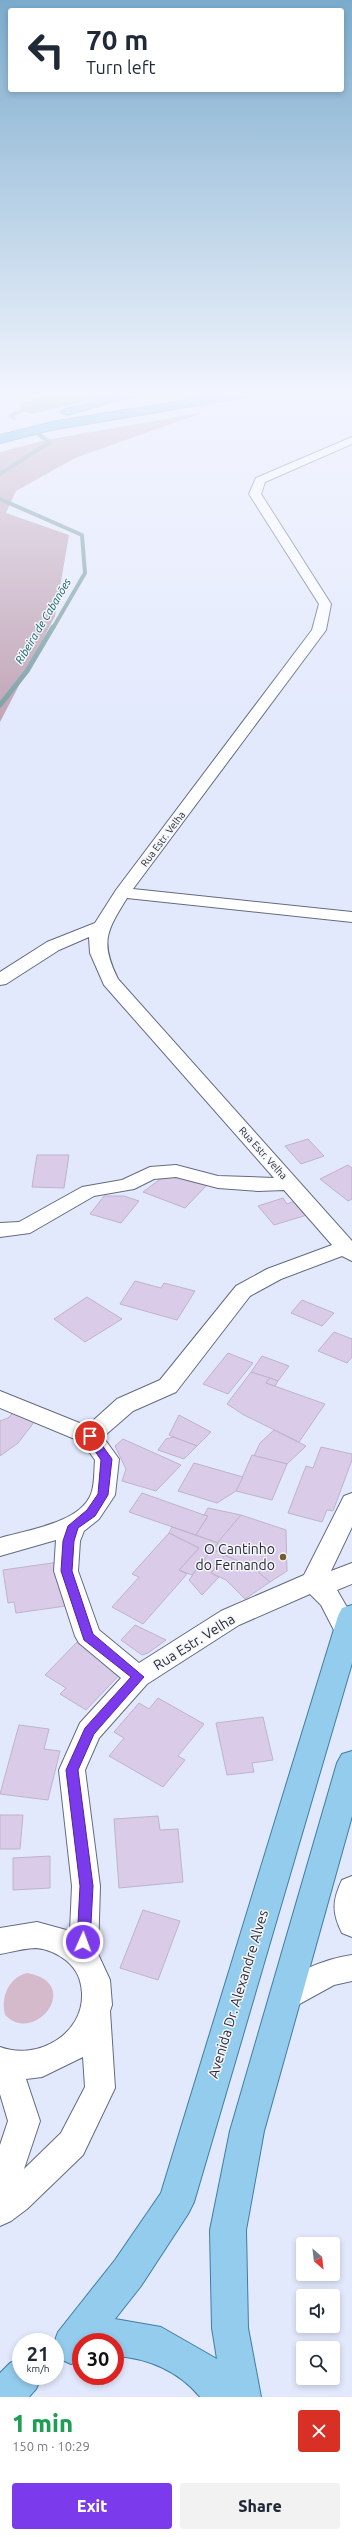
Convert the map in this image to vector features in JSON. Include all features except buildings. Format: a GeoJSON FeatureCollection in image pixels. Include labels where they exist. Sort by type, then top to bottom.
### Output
{"type":"FeatureCollection","features":[{"type":"Feature","properties":{"kind":"main road","name":"Avenida Dr. Alexandre Alves"},"geometry":{"type":"LineString","coordinates":[[83,2333],[128,2272],[176,2202],[350,1623]]}},
{"type":"Feature","properties":{"kind":"main road"},"geometry":{"type":"LineString","coordinates":[[242,2397],[230,2328],[228,2230],[247,2131],[285,1998],[349,1793]]}},
{"type":"Feature","properties":{"kind":"main road"},"geometry":{"type":"LineString","coordinates":[[124,2339],[161,2346],[201,2368],[225,2397]]}},
{"type":"Feature","properties":{"kind":"street","name":"Rua Estr. Velha"},"geometry":{"type":"LineString","coordinates":[[262,505],[325,604],[319,630],[122,893],[96,936],[97,956],[110,981],[349,1251]]}},
{"type":"Feature","properties":{"kind":"street"},"geometry":{"type":"LineString","coordinates":[[122,893],[352,917]]}},
{"type":"Feature","properties":{"kind":"street"},"geometry":{"type":"LineString","coordinates":[[0,980],[52,946],[102,926]]}},
{"type":"Feature","properties":{"kind":"street"},"geometry":{"type":"LineString","coordinates":[[0,1230],[23,1228],[89,1191],[127,1185],[150,1173],[176,1171],[218,1182],[258,1185],[290,1183]]}},
{"type":"Feature","properties":{"kind":"street"},"geometry":{"type":"LineString","coordinates":[[90,1436],[125,1405],[168,1386],[243,1291],[274,1274],[349,1251]]}},
{"type":"Feature","properties":{"kind":"street"},"geometry":{"type":"LineString","coordinates":[[0,1399],[90,1436],[107,1459],[103,1495],[91,1513],[74,1526],[0,1547]]}},
{"type":"Feature","properties":{"kind":"street"},"geometry":{"type":"LineString","coordinates":[[350,1623],[330,1598],[313,1582],[352,1502]]}},
{"type":"Feature","properties":{"kind":"street"},"geometry":{"type":"LineString","coordinates":[[74,1526],[68,1541],[66,1571],[88,1636],[138,1677]]}},
{"type":"Feature","properties":{"kind":"street","name":"Rua Estr. Velha"},"geometry":{"type":"LineString","coordinates":[[83,1955],[86,1886],[72,1770],[89,1731],[138,1677],[230,1618],[313,1582],[340,1580],[352,1572]]}},
{"type":"Feature","properties":{"kind":"street"},"geometry":{"type":"LineString","coordinates":[[352,1889],[348,1915],[352,1924]]}},
{"type":"Feature","properties":{"kind":"street"},"geometry":{"type":"LineString","coordinates":[[0,1941],[21,1934],[45,1935],[67,1942],[83,1955],[94,1972],[97,1986],[96,2013],[100,2088],[72,2144],[16,2198],[0,2210]]}},
{"type":"Feature","properties":{"kind":"street"},"geometry":{"type":"LineString","coordinates":[[285,1998],[310,1982],[339,1969],[352,1968]]}},
{"type":"Feature","properties":{"kind":"street"},"geometry":{"type":"LineString","coordinates":[[0,2177],[7,2171],[24,2121],[3,2063],[29,2065],[52,2060],[72,2049],[87,2032],[96,2013]]}},
{"type":"Feature","properties":{"kind":"shaded area"},"geometry":{"type":"Polygon","coordinates":[[[0,505],[10,505],[6,513],[69,535],[55,616],[0,722],[0,505]]]}},
{"type":"Feature","properties":{"kind":"shaded area"},"geometry":{"type":"Polygon","coordinates":[[[27,1973],[44,1979],[52,1988],[53,1999],[49,2009],[40,2018],[29,2023],[17,2023],[5,2015],[5,1994],[11,1983],[21,1975],[27,1973]]]}},
{"type":"Feature","properties":{"kind":"waterway","name":"Ribeira de Cabanões"},"geometry":{"type":"LineString","coordinates":[[13,505],[82,535],[85,573],[53,628]]}},
{"type":"Feature","properties":{"kind":"waterway","name":"Ribeira de Cabanões"},"geometry":{"type":"LineString","coordinates":[[0,705],[27,671],[53,627]]}},
{"type":"Feature","properties":{"kind":"place","name":"O Cantinho do Fernando"},"geometry":{"type":"Point","coordinates":[283,1557]}},
{"type":"Feature","properties":{"kind":"route"},"geometry":{"type":"LineString","coordinates":[[83,1942],[86,1886],[72,1770],[89,1731],[138,1677],[88,1636],[66,1571],[68,1541],[74,1526],[91,1513],[103,1495],[107,1459],[90,1436]]}}]}
